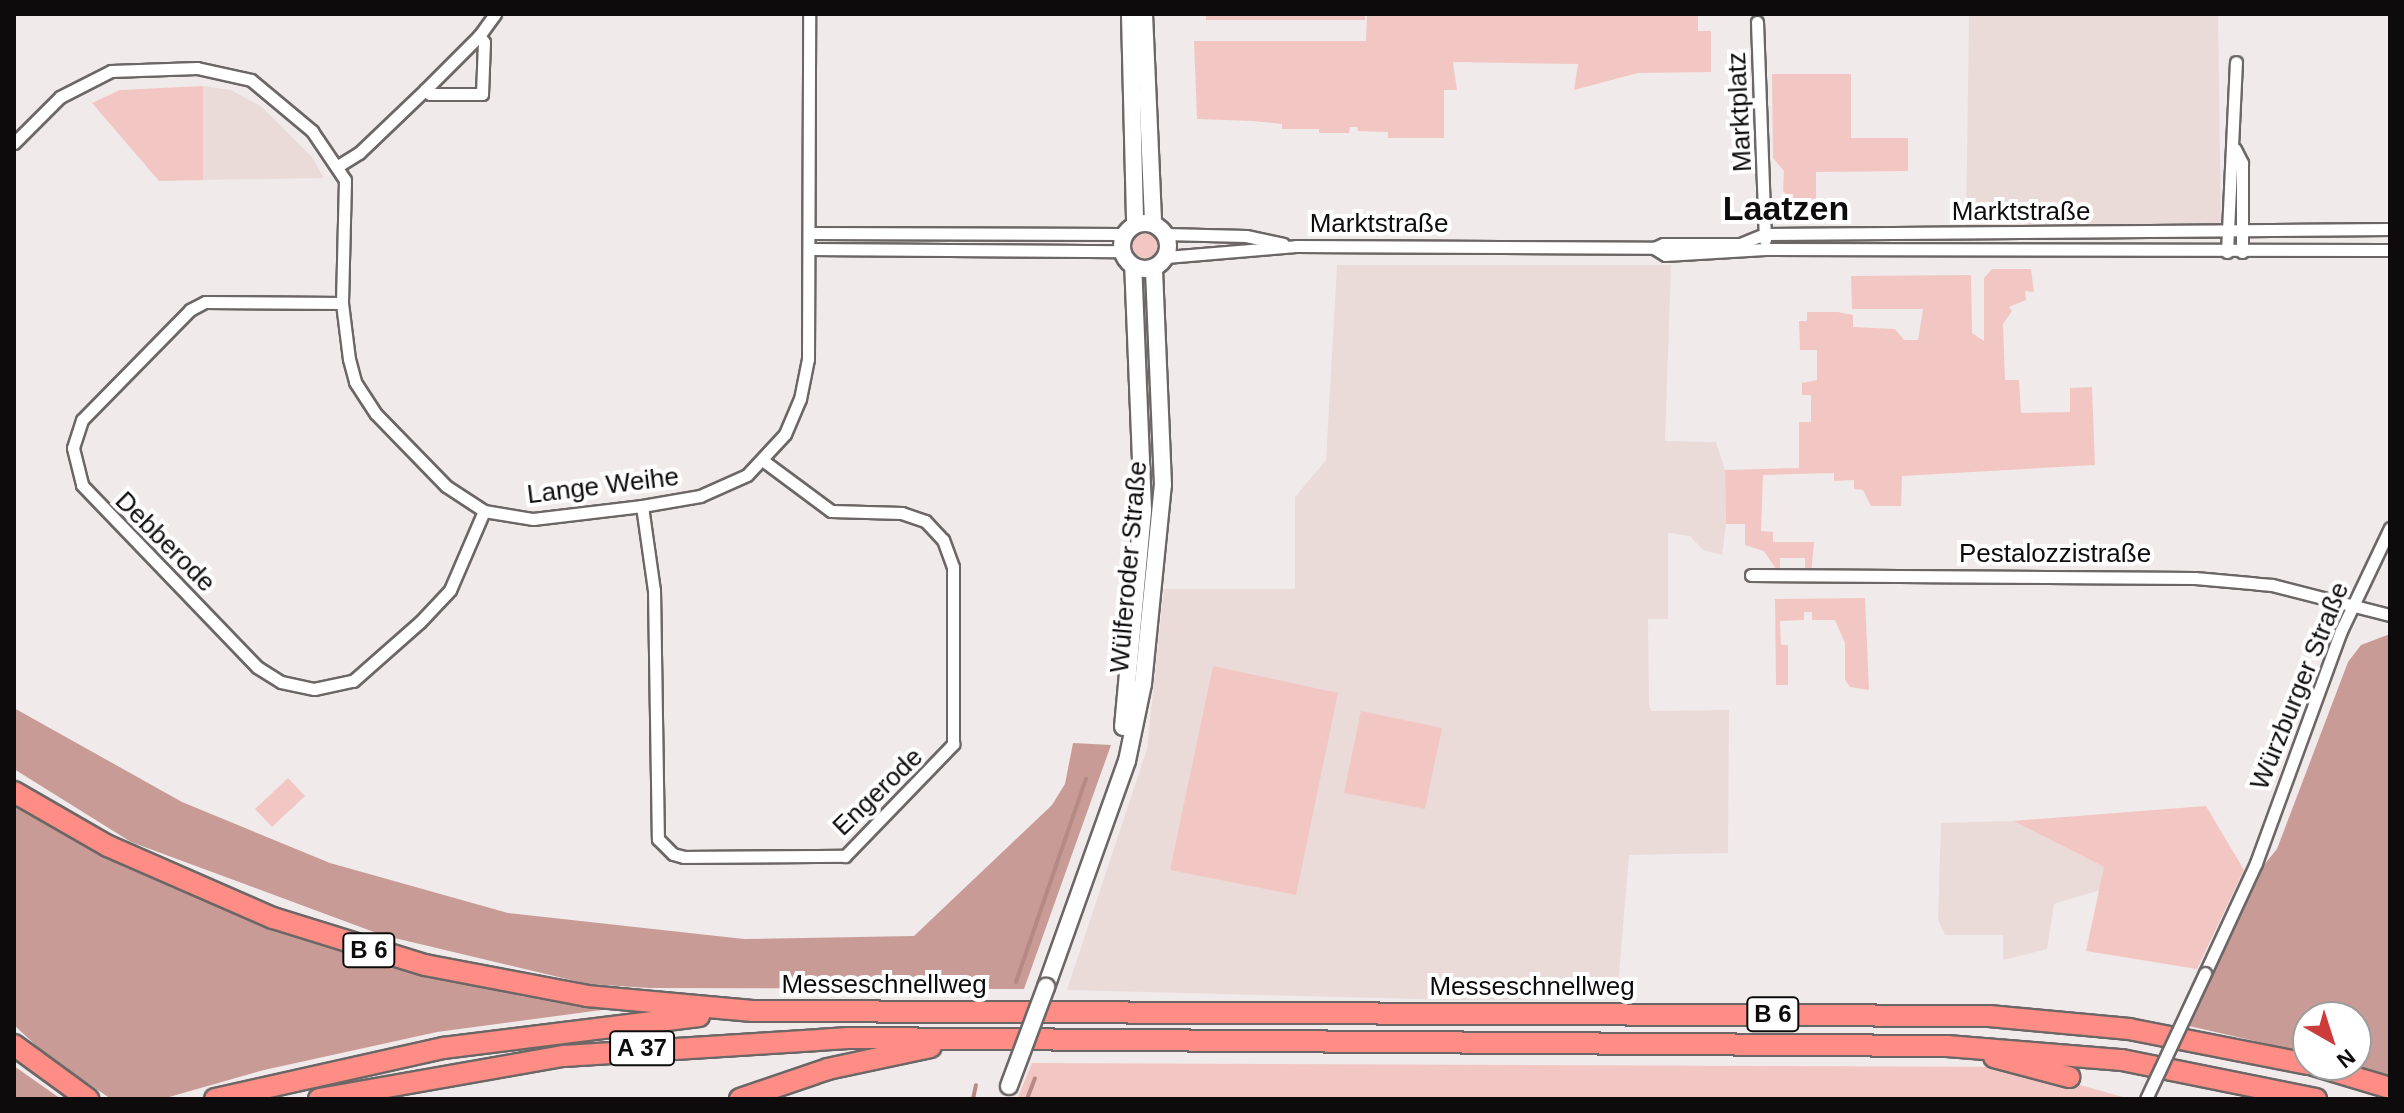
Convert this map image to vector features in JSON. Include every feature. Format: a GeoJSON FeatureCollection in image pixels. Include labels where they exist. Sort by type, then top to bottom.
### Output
{"type":"FeatureCollection","features":[{"type":"Feature","properties":{"kind":"highway","name":"B 6"},"geometry":{"type":"LineString","coordinates":[[14,792],[174,877],[373,951],[533,988],[752,1011]]}},
{"type":"Feature","properties":{"kind":"highway","name":"Messeschnellweg"},"geometry":{"type":"LineString","coordinates":[[752,1011],[1989,1016],[2129,1029],[2292,1060]]}},
{"type":"Feature","properties":{"kind":"highway","name":"A 37"},"geometry":{"type":"LineString","coordinates":[[215,1099],[443,1048],[752,1011]]}},
{"type":"Feature","properties":{"kind":"highway","name":"B 6"},"geometry":{"type":"LineString","coordinates":[[740,1099],[839,1066],[970,1039]]}},
{"type":"Feature","properties":{"kind":"highway","name":"Messeschnellweg"},"geometry":{"type":"LineString","coordinates":[[970,1039],[1947,1046],[2122,1060],[2316,1099]]}},
{"type":"Feature","properties":{"kind":"highway","name":"A 37"},"geometry":{"type":"LineString","coordinates":[[319,1099],[448,1073],[650,1047],[970,1039]]}},
{"type":"Feature","properties":{"kind":"highway"},"geometry":{"type":"LineString","coordinates":[[14,1045],[88,1099]]}},
{"type":"Feature","properties":{"kind":"highway"},"geometry":{"type":"LineString","coordinates":[[1947,1046],[2069,1077]]}},
{"type":"Feature","properties":{"kind":"highway","name":"Messeschnellweg"},"geometry":{"type":"LineString","coordinates":[[2367,1081],[2390,1088]]}},
{"type":"Feature","properties":{"kind":"street"},"geometry":{"type":"LineString","coordinates":[[338,166],[359,153],[425,90],[479,36],[495,14]]}},
{"type":"Feature","properties":{"kind":"street","name":"Lange Weihe"},"geometry":{"type":"LineString","coordinates":[[14,143],[60,97],[111,71],[197,68],[233,73],[268,91],[312,131],[338,166],[348,211],[342,303],[349,359],[365,400],[446,486],[484,511],[533,519],[642,506],[723,489],[765,462],[791,423],[804,380],[810,249],[809,14]]}},
{"type":"Feature","properties":{"kind":"street"},"geometry":{"type":"LineString","coordinates":[[1130,14],[1127,236],[1133,266],[1160,262]]}},
{"type":"Feature","properties":{"kind":"street"},"geometry":{"type":"LineString","coordinates":[[810,249],[1127,236],[1159,229],[1144,14]]}},
{"type":"Feature","properties":{"kind":"street","name":"Marktplatz"},"geometry":{"type":"LineString","coordinates":[[1757,22],[1765,249]]}},
{"type":"Feature","properties":{"kind":"street"},"geometry":{"type":"LineString","coordinates":[[425,90],[430,94],[482,94],[484,42],[479,36]]}},
{"type":"Feature","properties":{"kind":"street"},"geometry":{"type":"LineString","coordinates":[[2227,252],[2229,165],[2235,149],[2236,62]]}},
{"type":"Feature","properties":{"kind":"street"},"geometry":{"type":"LineString","coordinates":[[2235,149],[2242,163],[2242,252]]}},
{"type":"Feature","properties":{"kind":"street","name":"Marktstraße"},"geometry":{"type":"LineString","coordinates":[[1159,229],[1246,236],[1296,246]]}},
{"type":"Feature","properties":{"kind":"street","name":"Wülferoder Straße"},"geometry":{"type":"LineString","coordinates":[[1007,1092],[1120,772],[1117,758],[1148,590],[1164,446],[1159,229]]}},
{"type":"Feature","properties":{"kind":"street","name":"Marktstraße"},"geometry":{"type":"LineString","coordinates":[[1160,262],[1296,246],[1654,248],[1663,244],[1740,244],[1765,234],[2390,229]]}},
{"type":"Feature","properties":{"kind":"street"},"geometry":{"type":"LineString","coordinates":[[809,233],[1127,236]]}},
{"type":"Feature","properties":{"kind":"street","name":"Marktstraße"},"geometry":{"type":"LineString","coordinates":[[1654,248],[1665,255],[1765,249],[2390,250]]}},
{"type":"Feature","properties":{"kind":"street","name":"Wülferoder Straße"},"geometry":{"type":"LineString","coordinates":[[1133,266],[1148,590]]}},
{"type":"Feature","properties":{"kind":"street","name":"Debberode"},"geometry":{"type":"LineString","coordinates":[[342,303],[205,302],[190,310],[82,420],[73,448],[82,485],[257,667],[281,682],[314,689],[353,681],[436,605],[450,590],[484,511]]}},
{"type":"Feature","properties":{"kind":"street","name":"Engerode"},"geometry":{"type":"LineString","coordinates":[[642,506],[654,590],[658,839],[673,854],[684,857],[845,856],[953,744],[953,567],[943,540],[925,521],[902,513],[831,511],[765,462]]}},
{"type":"Feature","properties":{"kind":"street","name":"Würzburger Straße"},"geometry":{"type":"LineString","coordinates":[[2146,1099],[2256,863],[2304,725],[2390,528]]}},
{"type":"Feature","properties":{"kind":"street","name":"Pestalozzistraße"},"geometry":{"type":"LineString","coordinates":[[1751,575],[2195,578],[2272,585],[2390,615]]}},
{"type":"Feature","properties":{"kind":"shaded area"},"geometry":{"type":"Polygon","coordinates":[[[1206,14],[1365,14],[1365,20],[1206,20],[1206,14]]]}},
{"type":"Feature","properties":{"kind":"shaded area"},"geometry":{"type":"Polygon","coordinates":[[[1367,14],[1698,14],[1698,31],[1711,31],[1711,72],[1638,73],[1574,90],[1578,64],[1453,62],[1457,90],[1444,90],[1444,138],[1388,138],[1388,132],[1358,131],[1357,127],[1350,127],[1349,133],[1319,133],[1319,129],[1282,129],[1282,124],[1197,119],[1194,41],[1366,41],[1367,14]]]}},
{"type":"Feature","properties":{"kind":"shaded area"},"geometry":{"type":"Polygon","coordinates":[[[1969,14],[2218,14],[2221,231],[1966,232],[1969,14]]]}},
{"type":"Feature","properties":{"kind":"shaded area"},"geometry":{"type":"Polygon","coordinates":[[[1772,74],[1851,74],[1851,138],[1908,138],[1908,171],[1816,172],[1816,213],[1798,206],[1783,191],[1784,171],[1773,158],[1772,74]]]}},
{"type":"Feature","properties":{"kind":"shaded area"},"geometry":{"type":"Polygon","coordinates":[[[203,86],[231,90],[262,107],[312,157],[324,178],[203,180],[203,86]]]}},
{"type":"Feature","properties":{"kind":"shaded area"},"geometry":{"type":"Polygon","coordinates":[[[203,86],[203,180],[159,181],[92,103],[120,90],[203,86]]]}},
{"type":"Feature","properties":{"kind":"shaded area"},"geometry":{"type":"Polygon","coordinates":[[[1146,230],[1156,234],[1160,244],[1156,254],[1146,258],[1136,254],[1132,244],[1136,234],[1146,230]]]}},
{"type":"Feature","properties":{"kind":"shaded area"},"geometry":{"type":"Polygon","coordinates":[[[1337,265],[1671,265],[1665,441],[1716,442],[1725,470],[1726,524],[1722,555],[1703,550],[1690,536],[1668,533],[1668,619],[1648,619],[1649,705],[1652,711],[1729,710],[1728,853],[1629,855],[1617,998],[1457,1000],[1067,990],[1147,749],[1164,589],[1295,589],[1295,497],[1326,460],[1337,265]]]}},
{"type":"Feature","properties":{"kind":"shaded area"},"geometry":{"type":"Polygon","coordinates":[[[1992,269],[2031,269],[2034,292],[2025,291],[2026,300],[2009,307],[2012,311],[2003,324],[2005,380],[2019,380],[2021,413],[2070,412],[2070,388],[2092,387],[2095,465],[1902,476],[1901,506],[1871,506],[1863,490],[1854,489],[1854,480],[1834,481],[1834,473],[1763,475],[1761,531],[1773,532],[1773,542],[1814,542],[1811,575],[1805,575],[1805,558],[1780,558],[1780,575],[1764,551],[1745,545],[1745,524],[1726,524],[1725,470],[1799,468],[1799,422],[1811,422],[1811,395],[1802,395],[1802,383],[1817,380],[1817,350],[1800,350],[1799,321],[1807,321],[1807,312],[1838,312],[1853,315],[1853,327],[1895,329],[1904,340],[1918,340],[1923,309],[1852,309],[1851,276],[1971,275],[1972,333],[1984,341],[1984,278],[1992,269]]]}},
{"type":"Feature","properties":{"kind":"shaded area"},"geometry":{"type":"Polygon","coordinates":[[[1865,598],[1869,690],[1850,687],[1845,680],[1845,643],[1835,620],[1812,620],[1812,612],[1804,612],[1804,620],[1780,621],[1781,645],[1788,645],[1788,685],[1776,685],[1775,599],[1865,598]]]}},
{"type":"Feature","properties":{"kind":"shaded area"},"geometry":{"type":"Polygon","coordinates":[[[2390,634],[2390,1077],[2372,1071],[2372,1001],[2292,1001],[2292,1049],[2189,1026],[2263,866],[2277,849],[2348,662],[2361,645],[2390,634]]]}},
{"type":"Feature","properties":{"kind":"shaded area"},"geometry":{"type":"Polygon","coordinates":[[[1213,666],[1338,693],[1296,895],[1170,870],[1213,666]]]}},
{"type":"Feature","properties":{"kind":"shaded area"},"geometry":{"type":"Polygon","coordinates":[[[14,708],[182,802],[330,863],[508,913],[744,939],[914,936],[1052,805],[1065,784],[1073,743],[1111,745],[1024,989],[649,988],[588,984],[382,935],[131,842],[14,769],[14,708]]]}},
{"type":"Feature","properties":{"kind":"shaded area"},"geometry":{"type":"Polygon","coordinates":[[[1361,711],[1442,728],[1425,809],[1344,793],[1361,711]]]}},
{"type":"Feature","properties":{"kind":"shaded area"},"geometry":{"type":"Polygon","coordinates":[[[288,778],[305,796],[272,827],[255,809],[288,778]]]}},
{"type":"Feature","properties":{"kind":"shaded area"},"geometry":{"type":"Polygon","coordinates":[[[14,802],[141,871],[322,945],[521,996],[609,1009],[437,1032],[264,1070],[162,1099],[111,1099],[44,1053],[14,1025],[14,802]]]}},
{"type":"Feature","properties":{"kind":"shaded area"},"geometry":{"type":"Polygon","coordinates":[[[2206,806],[2244,870],[2197,969],[2086,951],[2104,867],[2013,821],[2206,806]]]}},
{"type":"Feature","properties":{"kind":"shaded area"},"geometry":{"type":"Polygon","coordinates":[[[2013,821],[2104,867],[2100,890],[2054,904],[2047,949],[2003,960],[2003,935],[1945,935],[1938,920],[1941,823],[2013,821]]]}},
{"type":"Feature","properties":{"kind":"shaded area"},"geometry":{"type":"Polygon","coordinates":[[[1032,1063],[2016,1067],[2130,1099],[1017,1099],[1032,1063]]]}},
{"type":"Feature","properties":{"kind":"shaded area"},"geometry":{"type":"Polygon","coordinates":[[[14,1066],[61,1099],[14,1099],[14,1066]]]}},
{"type":"Feature","properties":{"kind":"waterway"},"geometry":{"type":"LineString","coordinates":[[1016,982],[1086,779]]}},
{"type":"Feature","properties":{"kind":"waterway"},"geometry":{"type":"LineString","coordinates":[[1027,1099],[1035,1078]]}},
{"type":"Feature","properties":{"kind":"waterway"},"geometry":{"type":"LineString","coordinates":[[973,1099],[976,1085]]}},
{"type":"Feature","properties":{"kind":"district","name":"Laatzen"},"geometry":{"type":"Point","coordinates":[1786,209]}}]}
